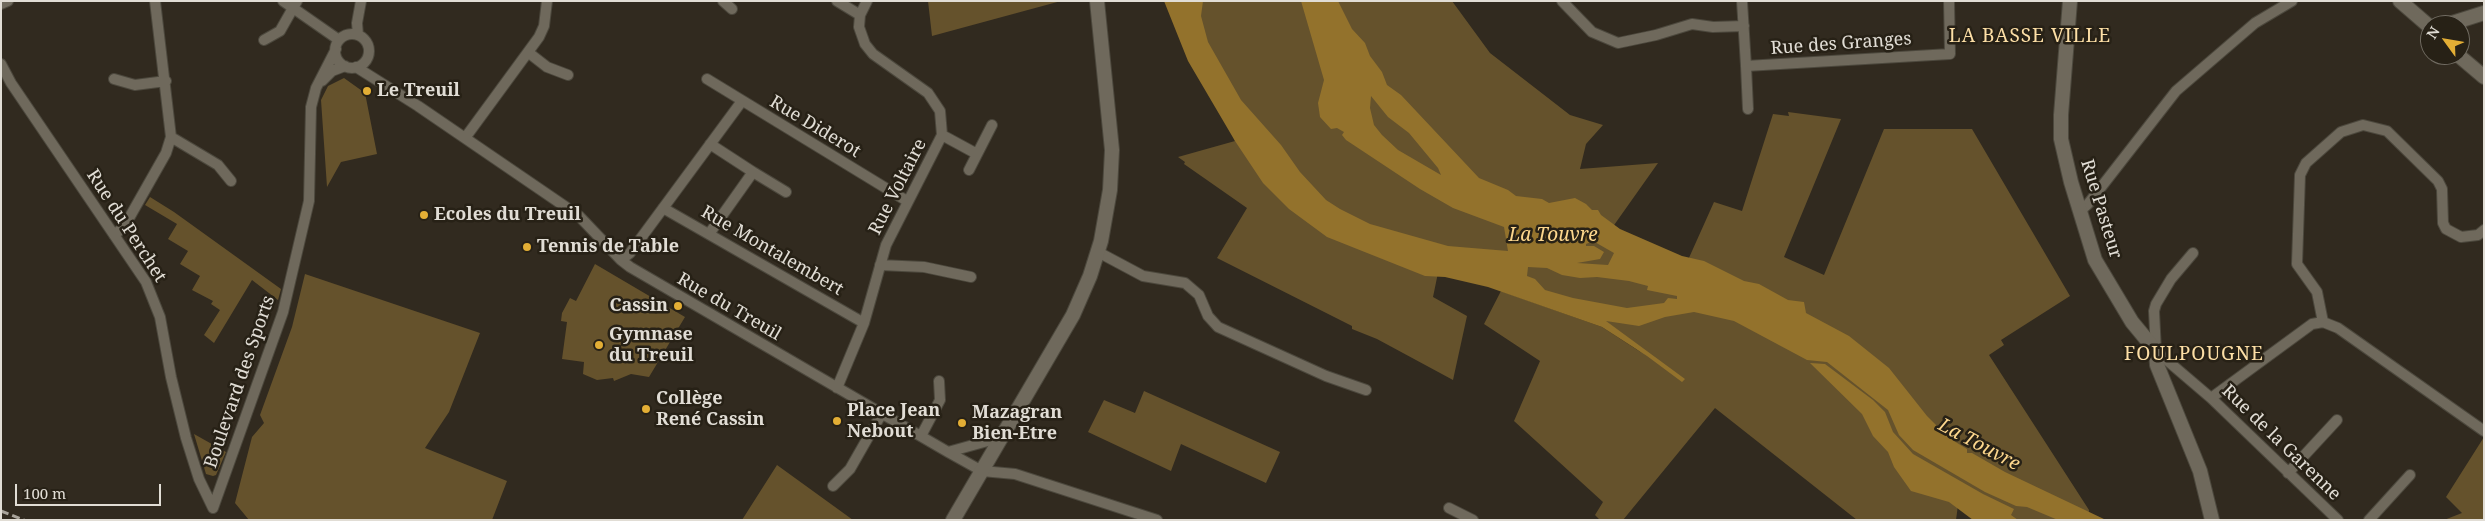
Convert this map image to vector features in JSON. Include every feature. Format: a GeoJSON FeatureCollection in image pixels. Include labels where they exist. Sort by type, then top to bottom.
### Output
{"type":"FeatureCollection","features":[{"type":"Feature","properties":{"kind":"street"},"geometry":{"type":"LineString","coordinates":[[1,4],[8,1]]}},
{"type":"Feature","properties":{"kind":"street"},"geometry":{"type":"LineString","coordinates":[[114,235],[124,227],[166,153],[172,137],[154,1]]}},
{"type":"Feature","properties":{"kind":"street"},"geometry":{"type":"LineString","coordinates":[[283,1],[295,5],[338,44]]}},
{"type":"Feature","properties":{"kind":"street"},"geometry":{"type":"LineString","coordinates":[[358,35],[357,22],[362,1]]}},
{"type":"Feature","properties":{"kind":"street"},"geometry":{"type":"LineString","coordinates":[[466,138],[529,54],[544,26],[547,1]]}},
{"type":"Feature","properties":{"kind":"street"},"geometry":{"type":"LineString","coordinates":[[723,1],[732,9]]}},
{"type":"Feature","properties":{"kind":"street"},"geometry":{"type":"LineString","coordinates":[[836,1],[860,16],[866,1]]}},
{"type":"Feature","properties":{"kind":"street"},"geometry":{"type":"LineString","coordinates":[[1562,1],[1592,32],[1618,42],[1656,35],[1692,24],[1713,28],[1744,26]]}},
{"type":"Feature","properties":{"kind":"street","name":"Rue des Granges"},"geometry":{"type":"LineString","coordinates":[[1742,1],[1746,66],[1950,54],[1950,1]]}},
{"type":"Feature","properties":{"kind":"street","name":"Rue Pasteur"},"geometry":{"type":"LineString","coordinates":[[2070,1],[2061,139],[2092,254],[2141,334],[2156,351],[2157,365],[2200,471],[2212,520]]}},
{"type":"Feature","properties":{"kind":"street"},"geometry":{"type":"LineString","coordinates":[[2080,210],[2088,204],[2184,84],[2255,23],[2292,1]]}},
{"type":"Feature","properties":{"kind":"street"},"geometry":{"type":"LineString","coordinates":[[2400,1],[2420,18]]}},
{"type":"Feature","properties":{"kind":"street"},"geometry":{"type":"LineString","coordinates":[[954,520],[1073,315],[1098,252],[1108,208],[1112,164],[1095,4]]}},
{"type":"Feature","properties":{"kind":"street"},"geometry":{"type":"LineString","coordinates":[[264,40],[280,31],[295,5]]}},
{"type":"Feature","properties":{"kind":"street"},"geometry":{"type":"LineString","coordinates":[[2470,17],[2484,13]]}},
{"type":"Feature","properties":{"kind":"street","name":"Rue Voltaire"},"geometry":{"type":"LineString","coordinates":[[837,388],[864,324],[880,265],[907,201],[942,135],[942,119],[935,101],[928,92],[873,54],[865,44],[861,34],[860,16]]}},
{"type":"Feature","properties":{"kind":"street"},"geometry":{"type":"LineString","coordinates":[[345,66],[338,59],[338,44],[348,34],[358,35],[366,40],[378,79]]}},
{"type":"Feature","properties":{"kind":"street","name":"Boulevard des Sports"},"geometry":{"type":"LineString","coordinates":[[213,508],[283,312],[309,201],[312,107],[316,88],[338,44]]}},
{"type":"Feature","properties":{"kind":"street"},"geometry":{"type":"LineString","coordinates":[[316,88],[332,71],[345,66],[356,67],[363,64],[369,54]]}},
{"type":"Feature","properties":{"kind":"street"},"geometry":{"type":"LineString","coordinates":[[529,54],[547,66],[568,75]]}},
{"type":"Feature","properties":{"kind":"street"},"geometry":{"type":"LineString","coordinates":[[2470,56],[2484,68]]}},
{"type":"Feature","properties":{"kind":"street","name":"Rue du Perchet"},"geometry":{"type":"LineString","coordinates":[[1,64],[11,83],[146,282],[154,298],[160,317],[171,377],[186,438],[199,479],[213,508]]}},
{"type":"Feature","properties":{"kind":"street"},"geometry":{"type":"LineString","coordinates":[[2470,65],[2484,77]]}},
{"type":"Feature","properties":{"kind":"street"},"geometry":{"type":"LineString","coordinates":[[1746,66],[1748,109]]}},
{"type":"Feature","properties":{"kind":"street","name":"Rue du Treuil"},"geometry":{"type":"LineString","coordinates":[[356,67],[378,79],[466,138],[578,216],[621,260],[674,294],[982,471]]}},
{"type":"Feature","properties":{"kind":"street"},"geometry":{"type":"LineString","coordinates":[[114,79],[135,85],[166,81]]}},
{"type":"Feature","properties":{"kind":"street","name":"Rue Diderot"},"geometry":{"type":"LineString","coordinates":[[707,80],[907,201]]}},
{"type":"Feature","properties":{"kind":"street"},"geometry":{"type":"LineString","coordinates":[[621,260],[630,252],[742,101]]}},
{"type":"Feature","properties":{"kind":"street"},"geometry":{"type":"LineString","coordinates":[[969,170],[992,125]]}},
{"type":"Feature","properties":{"kind":"street"},"geometry":{"type":"LineString","coordinates":[[2323,322],[2317,292],[2297,264],[2300,175],[2306,162],[2341,132],[2363,125],[2376,126],[2391,134],[2438,181],[2442,189],[2446,229],[2461,237],[2482,235]]}},
{"type":"Feature","properties":{"kind":"street"},"geometry":{"type":"LineString","coordinates":[[942,135],[978,154]]}},
{"type":"Feature","properties":{"kind":"street"},"geometry":{"type":"LineString","coordinates":[[172,137],[218,165],[231,181]]}},
{"type":"Feature","properties":{"kind":"street"},"geometry":{"type":"LineString","coordinates":[[710,144],[786,192]]}},
{"type":"Feature","properties":{"kind":"street"},"geometry":{"type":"LineString","coordinates":[[710,234],[753,172]]}},
{"type":"Feature","properties":{"kind":"street","name":"Rue Montalembert"},"geometry":{"type":"LineString","coordinates":[[663,208],[864,324]]}},
{"type":"Feature","properties":{"kind":"street"},"geometry":{"type":"LineString","coordinates":[[1098,252],[1143,276],[1185,283],[1199,295],[1208,316],[1218,327],[1326,376],[1366,390]]}},
{"type":"Feature","properties":{"kind":"street"},"geometry":{"type":"LineString","coordinates":[[2156,351],[2154,311],[2161,293],[2194,253]]}},
{"type":"Feature","properties":{"kind":"street"},"geometry":{"type":"LineString","coordinates":[[880,265],[924,267],[971,277]]}},
{"type":"Feature","properties":{"kind":"street"},"geometry":{"type":"LineString","coordinates":[[2211,398],[2312,324],[2323,322],[2338,328],[2484,431]]}},
{"type":"Feature","properties":{"kind":"street"},"geometry":{"type":"LineString","coordinates":[[2141,334],[2147,334],[2155,326]]}},
{"type":"Feature","properties":{"kind":"street","name":"Rue de la Garenne"},"geometry":{"type":"LineString","coordinates":[[2156,351],[2211,398],[2338,520]]}},
{"type":"Feature","properties":{"kind":"street"},"geometry":{"type":"LineString","coordinates":[[921,436],[940,400],[939,381]]}},
{"type":"Feature","properties":{"kind":"street"},"geometry":{"type":"LineString","coordinates":[[833,486],[850,469],[882,414]]}},
{"type":"Feature","properties":{"kind":"street"},"geometry":{"type":"LineString","coordinates":[[2288,473],[2337,420]]}},
{"type":"Feature","properties":{"kind":"street"},"geometry":{"type":"LineString","coordinates":[[948,452],[1002,437]]}},
{"type":"Feature","properties":{"kind":"street"},"geometry":{"type":"LineString","coordinates":[[982,471],[1015,474],[1157,520]]}},
{"type":"Feature","properties":{"kind":"street"},"geometry":{"type":"LineString","coordinates":[[2369,520],[2410,475]]}},
{"type":"Feature","properties":{"kind":"street"},"geometry":{"type":"LineString","coordinates":[[1449,508],[1473,520]]}},
{"type":"Feature","properties":{"kind":"shaded area"},"geometry":{"type":"Polygon","coordinates":[[[928,1],[1061,1],[932,36],[928,1]]]}},
{"type":"Feature","properties":{"kind":"shaded area"},"geometry":{"type":"Polygon","coordinates":[[[1173,1],[1452,1],[1490,53],[1570,115],[1603,125],[1586,144],[1580,169],[1658,163],[1612,228],[1688,260],[1714,202],[1742,211],[1773,114],[1789,116],[1788,112],[1841,119],[1784,257],[1824,275],[1884,129],[1972,129],[2070,296],[2001,340],[2004,345],[1989,355],[2089,510],[2088,520],[1989,520],[1958,505],[1956,520],[1857,520],[1715,408],[1623,520],[1600,520],[1595,515],[1603,502],[1514,421],[1540,361],[1484,324],[1501,291],[1602,327],[1642,353],[1599,320],[1439,268],[1433,297],[1467,316],[1453,380],[1377,339],[1352,329],[1352,326],[1217,258],[1247,208],[1184,164],[1185,162],[1178,157],[1235,141],[1173,1]]]}},
{"type":"Feature","properties":{"kind":"shaded area"},"geometry":{"type":"Polygon","coordinates":[[[344,78],[365,93],[377,154],[341,162],[327,187],[321,100],[328,86],[344,78]]]}},
{"type":"Feature","properties":{"kind":"shaded area"},"geometry":{"type":"Polygon","coordinates":[[[150,197],[174,212],[281,289],[278,300],[252,280],[214,343],[204,335],[220,310],[211,304],[213,301],[192,290],[200,276],[180,264],[188,251],[168,239],[177,224],[145,205],[150,197]]]}},
{"type":"Feature","properties":{"kind":"shaded area"},"geometry":{"type":"Polygon","coordinates":[[[595,264],[685,317],[649,377],[631,374],[614,381],[613,378],[597,380],[583,374],[584,362],[562,359],[567,322],[561,321],[562,313],[570,298],[576,301],[595,264]]]}},
{"type":"Feature","properties":{"kind":"shaded area"},"geometry":{"type":"Polygon","coordinates":[[[305,274],[480,333],[449,412],[425,448],[507,481],[492,520],[249,520],[235,503],[252,437],[264,423],[260,415],[292,327],[305,274]]]}},
{"type":"Feature","properties":{"kind":"shaded area"},"geometry":{"type":"Polygon","coordinates":[[[1144,391],[1280,452],[1266,483],[1181,444],[1171,471],[1088,432],[1104,400],[1135,413],[1144,391]]]}},
{"type":"Feature","properties":{"kind":"shaded area"},"geometry":{"type":"Polygon","coordinates":[[[194,434],[226,452],[216,475],[206,474],[194,434]]]}},
{"type":"Feature","properties":{"kind":"shaded area"},"geometry":{"type":"Polygon","coordinates":[[[2484,437],[2484,520],[2444,520],[2462,513],[2446,497],[2484,437]]]}},
{"type":"Feature","properties":{"kind":"shaded area"},"geometry":{"type":"Polygon","coordinates":[[[777,465],[853,520],[742,520],[777,465]]]}},
{"type":"Feature","properties":{"kind":"water","name":"La Touvre"},"geometry":{"type":"Polygon","coordinates":[[[1164,1],[1203,1],[1201,16],[1208,42],[1241,100],[1281,145],[1300,172],[1326,200],[1370,224],[1448,246],[1508,251],[1504,227],[1453,208],[1420,189],[1346,140],[1342,135],[1344,132],[1337,128],[1331,129],[1320,117],[1318,103],[1324,80],[1301,1],[1338,1],[1352,29],[1365,43],[1370,56],[1382,72],[1387,85],[1401,95],[1479,178],[1508,190],[1516,196],[1542,199],[1549,203],[1575,198],[1592,210],[1598,210],[1601,215],[1620,229],[1682,256],[1704,261],[1744,281],[1759,284],[1788,300],[1804,302],[1806,313],[1849,336],[1889,368],[1927,416],[1949,438],[1967,449],[1967,453],[1972,453],[2005,472],[2106,520],[2058,520],[2027,507],[2016,506],[1985,492],[1913,450],[1899,435],[1888,410],[1827,362],[1807,360],[1734,321],[1694,312],[1665,317],[1639,326],[1606,321],[1685,379],[1682,382],[1647,356],[1602,327],[1488,287],[1445,277],[1425,276],[1327,237],[1289,209],[1263,183],[1235,141],[1188,61],[1164,1]],[[1371,96],[1370,108],[1374,125],[1382,135],[1398,150],[1441,175],[1438,168],[1409,133],[1388,117],[1371,96]],[[1593,241],[1586,244],[1586,246],[1594,246],[1604,252],[1600,259],[1577,263],[1608,265],[1614,253],[1593,241]],[[1528,267],[1527,276],[1535,279],[1545,290],[1573,298],[1627,308],[1664,303],[1668,298],[1677,299],[1677,296],[1647,290],[1648,286],[1629,281],[1597,277],[1580,278],[1562,275],[1547,268],[1528,267]]]}},
{"type":"Feature","properties":{"kind":"water","name":"La Touvre"},"geometry":{"type":"Polygon","coordinates":[[[1810,363],[1825,364],[1873,400],[1885,412],[1893,432],[1913,454],[1983,494],[2014,509],[2011,515],[2018,520],[1973,520],[1949,502],[1911,491],[1894,467],[1888,452],[1873,436],[1862,414],[1810,363]]]}},
{"type":"Feature","properties":{"kind":"railway"},"geometry":{"type":"LineString","coordinates":[[1,511],[24,520]]}},
{"type":"Feature","properties":{"kind":"place","name":"Le Treuil"},"geometry":{"type":"Point","coordinates":[367,91]}},
{"type":"Feature","properties":{"kind":"place","name":"Ecoles du Treuil"},"geometry":{"type":"Point","coordinates":[424,215]}},
{"type":"Feature","properties":{"kind":"place","name":"Tennis de Table"},"geometry":{"type":"Point","coordinates":[527,247]}},
{"type":"Feature","properties":{"kind":"place","name":"Cassin"},"geometry":{"type":"Point","coordinates":[678,306]}},
{"type":"Feature","properties":{"kind":"place","name":"Gymnase du Treuil"},"geometry":{"type":"Point","coordinates":[599,345]}},
{"type":"Feature","properties":{"kind":"place","name":"Collège René Cassin"},"geometry":{"type":"Point","coordinates":[646,409]}},
{"type":"Feature","properties":{"kind":"place","name":"Place Jean Nebout"},"geometry":{"type":"Point","coordinates":[837,421]}},
{"type":"Feature","properties":{"kind":"place","name":"Mazagran Bien-Etre"},"geometry":{"type":"Point","coordinates":[962,423]}},
{"type":"Feature","properties":{"kind":"district","name":"LA BASSE VILLE"},"geometry":{"type":"Point","coordinates":[2030,37]}},
{"type":"Feature","properties":{"kind":"district","name":"FOULPOUGNE"},"geometry":{"type":"Point","coordinates":[2194,355]}}]}
